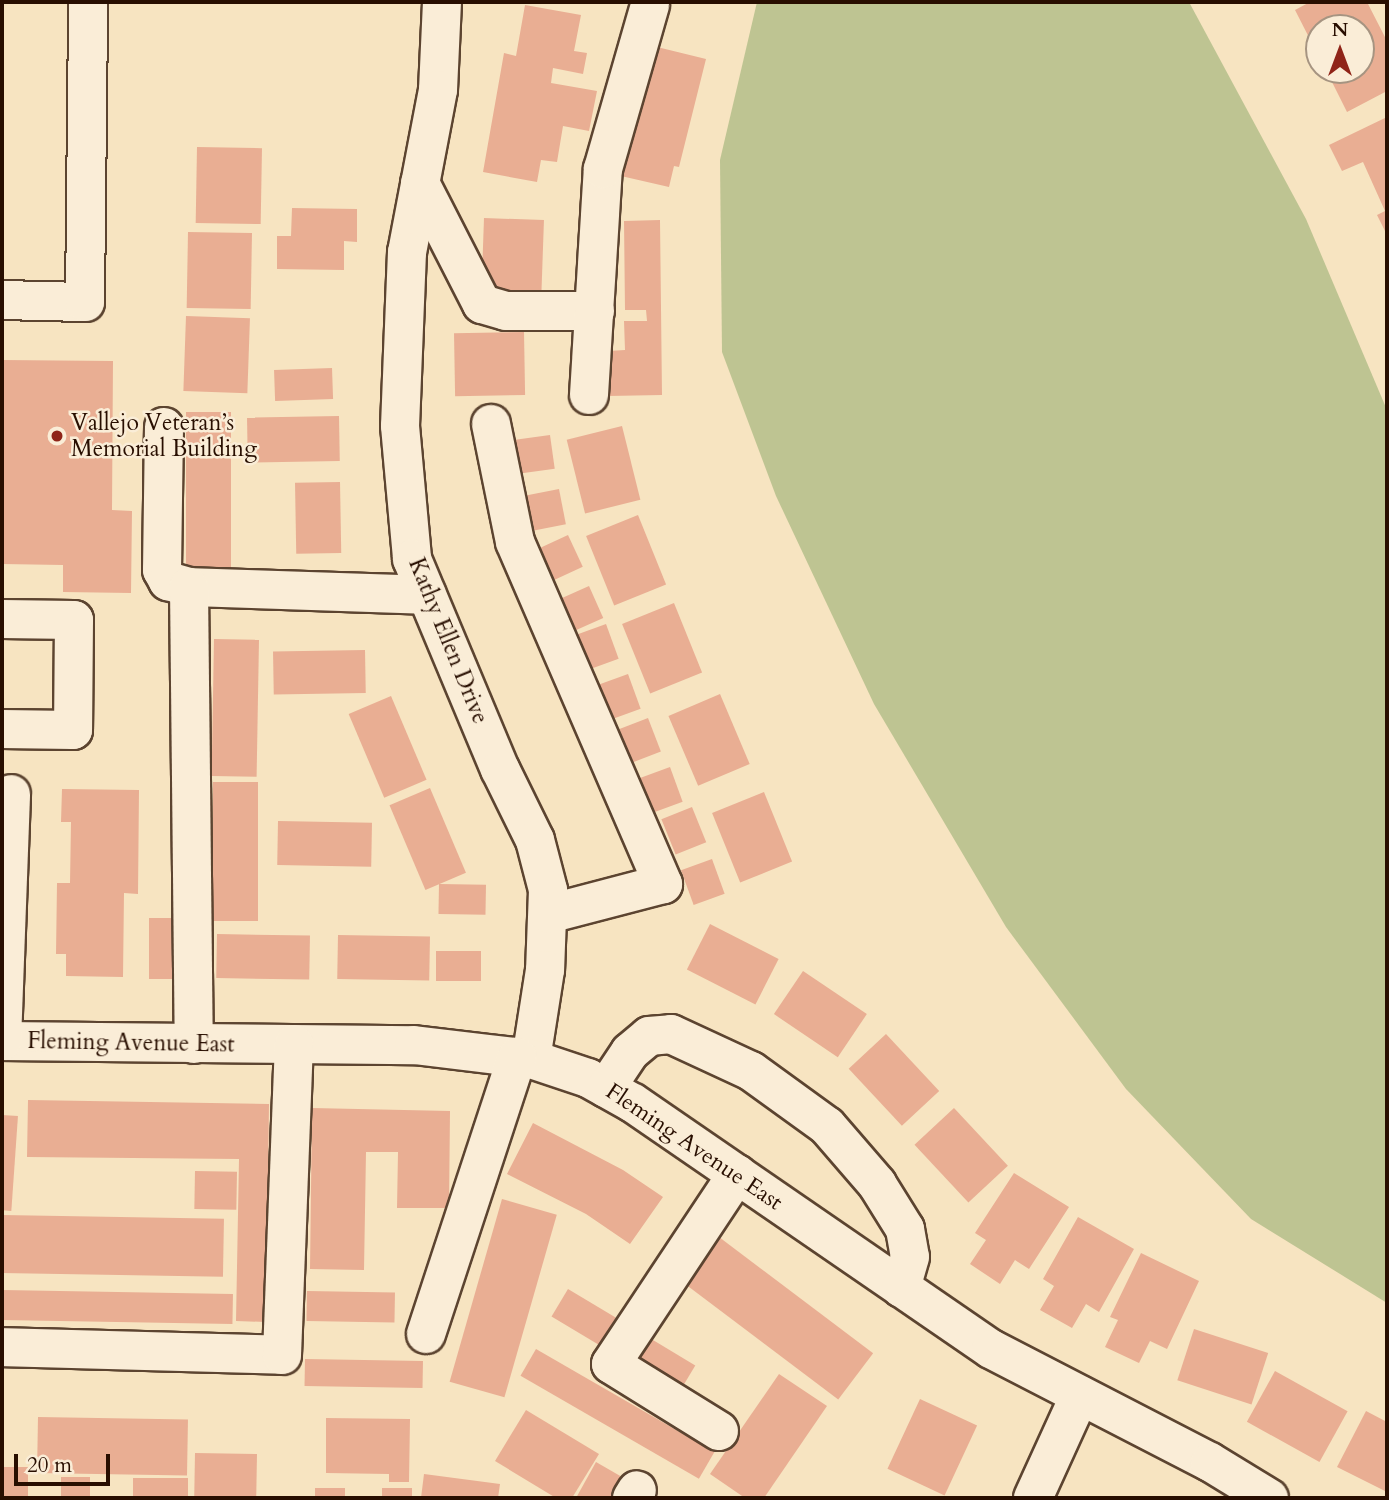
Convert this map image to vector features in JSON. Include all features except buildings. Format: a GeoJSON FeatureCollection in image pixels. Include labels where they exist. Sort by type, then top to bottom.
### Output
{"type":"FeatureCollection","features":[{"type":"Feature","properties":{"kind":"street"},"geometry":{"type":"LineString","coordinates":[[2,300],[85,302],[88,2]]}},
{"type":"Feature","properties":{"kind":"street","name":"Kathy Ellen Drive"},"geometry":{"type":"LineString","coordinates":[[426,1334],[524,1058],[549,914],[535,840],[500,769],[412,559],[400,426],[407,252],[438,90],[442,2]]}},
{"type":"Feature","properties":{"kind":"street"},"geometry":{"type":"LineString","coordinates":[[590,395],[603,169],[654,3]]}},
{"type":"Feature","properties":{"kind":"street"},"geometry":{"type":"LineString","coordinates":[[420,183],[482,304],[506,311],[594,311]]}},
{"type":"Feature","properties":{"kind":"street"},"geometry":{"type":"LineString","coordinates":[[491,424],[515,542],[663,884],[549,914]]}},
{"type":"Feature","properties":{"kind":"street"},"geometry":{"type":"LineString","coordinates":[[164,427],[162,570],[168,582],[189,587],[427,595]]}},
{"type":"Feature","properties":{"kind":"street"},"geometry":{"type":"LineString","coordinates":[[189,587],[194,1044]]}},
{"type":"Feature","properties":{"kind":"street"},"geometry":{"type":"LineString","coordinates":[[2,619],[74,620],[73,730],[2,729]]}},
{"type":"Feature","properties":{"kind":"street"},"geometry":{"type":"LineString","coordinates":[[2,1041],[3,886],[11,794]]}},
{"type":"Feature","properties":{"kind":"street"},"geometry":{"type":"LineString","coordinates":[[606,1088],[630,1052],[649,1036],[671,1034],[751,1071],[827,1126],[877,1184],[905,1229],[910,1257],[901,1288]]}},
{"type":"Feature","properties":{"kind":"street","name":"Fleming Avenue East"},"geometry":{"type":"LineString","coordinates":[[2,1041],[414,1045],[524,1058],[606,1088],[737,1174],[991,1349],[1269,1498]]}},
{"type":"Feature","properties":{"kind":"street"},"geometry":{"type":"LineString","coordinates":[[2,1347],[282,1355],[294,1044]]}},
{"type":"Feature","properties":{"kind":"street"},"geometry":{"type":"LineString","coordinates":[[719,1431],[611,1364],[737,1174]]}},
{"type":"Feature","properties":{"kind":"street"},"geometry":{"type":"LineString","coordinates":[[1032,1498],[1080,1395]]}},
{"type":"Feature","properties":{"kind":"green space"},"geometry":{"type":"Polygon","coordinates":[[[757,2],[1189,2],[1306,219],[1387,410],[1387,1303],[1251,1219],[1126,1089],[1006,927],[874,704],[776,496],[722,352],[720,160],[757,2]]]}},
{"type":"Feature","properties":{"kind":"place","name":"Vallejo Veteran’s Memorial Building"},"geometry":{"type":"Point","coordinates":[57,436]}}]}
